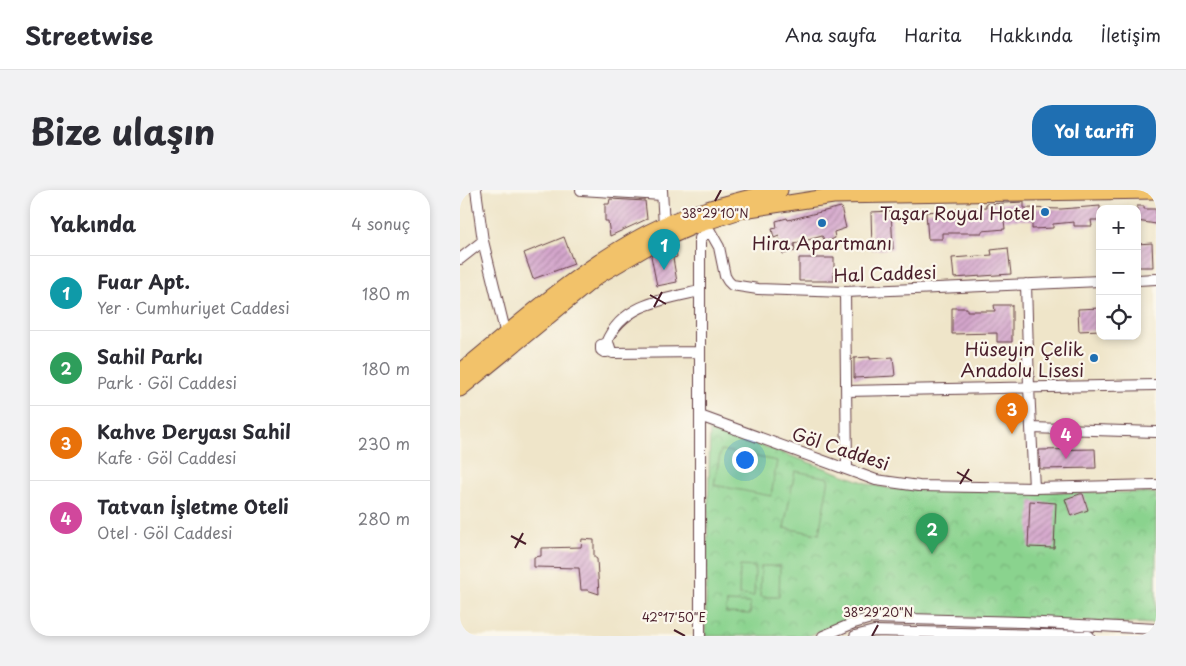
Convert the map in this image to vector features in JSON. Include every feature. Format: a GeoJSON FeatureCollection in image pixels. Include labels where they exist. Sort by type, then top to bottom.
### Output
{"type":"FeatureCollection","features":[{"type":"Feature","properties":{"kind":"highway"},"geometry":{"type":"LineString","coordinates":[[460,389],[598,276],[650,245],[780,190]]}},
{"type":"Feature","properties":{"kind":"highway"},"geometry":{"type":"LineString","coordinates":[[460,372],[592,266],[649,232],[664,226],[703,222],[743,210],[833,196],[1156,191]]}},
{"type":"Feature","properties":{"kind":"street"},"geometry":{"type":"LineString","coordinates":[[476,190],[484,241],[506,335]]}},
{"type":"Feature","properties":{"kind":"street"},"geometry":{"type":"LineString","coordinates":[[581,190],[662,192],[664,226]]}},
{"type":"Feature","properties":{"kind":"street"},"geometry":{"type":"LineString","coordinates":[[700,636],[700,238],[703,222]]}},
{"type":"Feature","properties":{"kind":"street","name":"Hal Caddesi"},"geometry":{"type":"LineString","coordinates":[[703,222],[719,247],[725,276],[732,285],[758,289],[845,292],[1096,281]]}},
{"type":"Feature","properties":{"kind":"street"},"geometry":{"type":"LineString","coordinates":[[460,259],[484,241]]}},
{"type":"Feature","properties":{"kind":"street"},"geometry":{"type":"LineString","coordinates":[[1141,280],[1156,279]]}},
{"type":"Feature","properties":{"kind":"street"},"geometry":{"type":"LineString","coordinates":[[1026,284],[1028,387],[1034,488]]}},
{"type":"Feature","properties":{"kind":"street"},"geometry":{"type":"LineString","coordinates":[[700,291],[652,301],[622,318],[611,331],[607,347],[613,354],[700,352]]}},
{"type":"Feature","properties":{"kind":"street"},"geometry":{"type":"LineString","coordinates":[[845,292],[847,469]]}},
{"type":"Feature","properties":{"kind":"street"},"geometry":{"type":"LineString","coordinates":[[847,390],[1156,385]]}},
{"type":"Feature","properties":{"kind":"street","name":"Göl Caddesi"},"geometry":{"type":"LineString","coordinates":[[700,416],[876,480],[918,486],[1034,488],[1156,486]]}},
{"type":"Feature","properties":{"kind":"street"},"geometry":{"type":"LineString","coordinates":[[1031,428],[1156,432]]}},
{"type":"Feature","properties":{"kind":"street"},"geometry":{"type":"LineString","coordinates":[[823,636],[871,618],[1023,622],[1156,629]]}},
{"type":"Feature","properties":{"kind":"street"},"geometry":{"type":"LineString","coordinates":[[855,636],[874,631],[1089,636]]}},
{"type":"Feature","properties":{"kind":"green space"},"geometry":{"type":"Polygon","coordinates":[[[710,427],[872,485],[894,489],[1156,493],[1156,624],[866,614],[808,636],[705,636],[710,427]]]}},
{"type":"Feature","properties":{"kind":"green space"},"geometry":{"type":"Polygon","coordinates":[[[721,450],[777,461],[771,496],[714,485],[721,450]]]}},
{"type":"Feature","properties":{"kind":"green space"},"geometry":{"type":"Polygon","coordinates":[[[795,471],[829,478],[819,534],[784,528],[795,471]]]}},
{"type":"Feature","properties":{"kind":"green space"},"geometry":{"type":"Polygon","coordinates":[[[740,566],[755,567],[754,596],[739,595],[740,566]]]}},
{"type":"Feature","properties":{"kind":"green space"},"geometry":{"type":"Polygon","coordinates":[[[761,566],[780,566],[779,597],[760,597],[761,566]]]}},
{"type":"Feature","properties":{"kind":"green space"},"geometry":{"type":"Polygon","coordinates":[[[727,602],[750,603],[750,614],[726,613],[727,602]]]}},
{"type":"Feature","properties":{"kind":"building"},"geometry":{"type":"Polygon","coordinates":[[[610,199],[645,201],[647,219],[610,236],[608,221],[605,221],[605,204],[609,204],[610,199]]]}},
{"type":"Feature","properties":{"kind":"building"},"geometry":{"type":"Polygon","coordinates":[[[1024,202],[1024,208],[1061,209],[1096,206],[1096,220],[1091,220],[1092,226],[1074,226],[1074,222],[1053,224],[1053,228],[1032,229],[1032,220],[1004,220],[1005,229],[982,231],[982,233],[942,233],[942,239],[928,239],[926,212],[986,207],[986,204],[1024,202]]]}},
{"type":"Feature","properties":{"kind":"building"},"geometry":{"type":"Polygon","coordinates":[[[1141,206],[1144,206],[1144,209],[1156,209],[1156,224],[1141,222],[1141,206]]]}},
{"type":"Feature","properties":{"kind":"building","name":"Hira Apartmanı"},"geometry":{"type":"Polygon","coordinates":[[[841,207],[846,228],[834,232],[835,238],[826,242],[822,236],[794,244],[795,251],[783,254],[779,236],[774,238],[772,229],[777,228],[776,221],[787,218],[788,220],[841,207]]]}},
{"type":"Feature","properties":{"kind":"building"},"geometry":{"type":"Polygon","coordinates":[[[891,211],[893,249],[872,250],[871,212],[891,211]]]}},
{"type":"Feature","properties":{"kind":"building"},"geometry":{"type":"Polygon","coordinates":[[[564,237],[574,264],[533,279],[524,253],[564,237]]]}},
{"type":"Feature","properties":{"kind":"building"},"geometry":{"type":"Polygon","coordinates":[[[1152,243],[1153,267],[1141,267],[1141,244],[1152,243]]]}},
{"type":"Feature","properties":{"kind":"building"},"geometry":{"type":"Polygon","coordinates":[[[675,245],[677,257],[673,258],[677,282],[657,286],[651,256],[675,245]]]}},
{"type":"Feature","properties":{"kind":"building"},"geometry":{"type":"Polygon","coordinates":[[[1008,248],[1011,274],[954,278],[952,258],[992,255],[991,250],[1008,248]]]}},
{"type":"Feature","properties":{"kind":"building"},"geometry":{"type":"Polygon","coordinates":[[[799,258],[834,258],[834,281],[799,281],[799,258]]]}},
{"type":"Feature","properties":{"kind":"building"},"geometry":{"type":"Polygon","coordinates":[[[994,305],[1012,305],[1012,342],[997,342],[997,333],[952,334],[952,308],[967,308],[967,311],[995,311],[994,305]]]}},
{"type":"Feature","properties":{"kind":"building"},"geometry":{"type":"Polygon","coordinates":[[[1096,308],[1096,330],[1079,331],[1078,309],[1096,308]]]}},
{"type":"Feature","properties":{"kind":"building"},"geometry":{"type":"Polygon","coordinates":[[[870,357],[870,359],[893,357],[895,376],[854,378],[854,358],[870,357]]]}},
{"type":"Feature","properties":{"kind":"building"},"geometry":{"type":"Polygon","coordinates":[[[1095,449],[1096,468],[1040,469],[1039,450],[1095,449]]]}},
{"type":"Feature","properties":{"kind":"building"},"geometry":{"type":"Polygon","coordinates":[[[1083,494],[1088,510],[1071,516],[1065,499],[1083,494]]]}},
{"type":"Feature","properties":{"kind":"building"},"geometry":{"type":"Polygon","coordinates":[[[1030,501],[1056,503],[1054,548],[1028,547],[1030,501]]]}},
{"type":"Feature","properties":{"kind":"building"},"geometry":{"type":"Polygon","coordinates":[[[582,539],[594,540],[594,557],[597,559],[599,594],[581,590],[579,568],[534,567],[534,557],[541,556],[541,548],[581,547],[582,539]]]}},
{"type":"Feature","properties":{"kind":"place","name":"Taşar Royal Hotel"},"geometry":{"type":"Point","coordinates":[1045,212]}},
{"type":"Feature","properties":{"kind":"place","name":"Hira Apartmanı"},"geometry":{"type":"Point","coordinates":[822,223]}},
{"type":"Feature","properties":{"kind":"place","name":"Fuar Apt."},"geometry":{"type":"Point","coordinates":[664,270]}},
{"type":"Feature","properties":{"kind":"place","name":"Hüseyin Çelik Anadolu Lisesi"},"geometry":{"type":"Point","coordinates":[1094,358]}},
{"type":"Feature","properties":{"kind":"place","name":"Kahve Deryası Sahil"},"geometry":{"type":"Point","coordinates":[1012,434]}},
{"type":"Feature","properties":{"kind":"place","name":"Tatvan İşletme Oteli"},"geometry":{"type":"Point","coordinates":[1066,459]}},
{"type":"Feature","properties":{"kind":"place","name":"Sahil Parkı"},"geometry":{"type":"Point","coordinates":[932,554]}}]}
